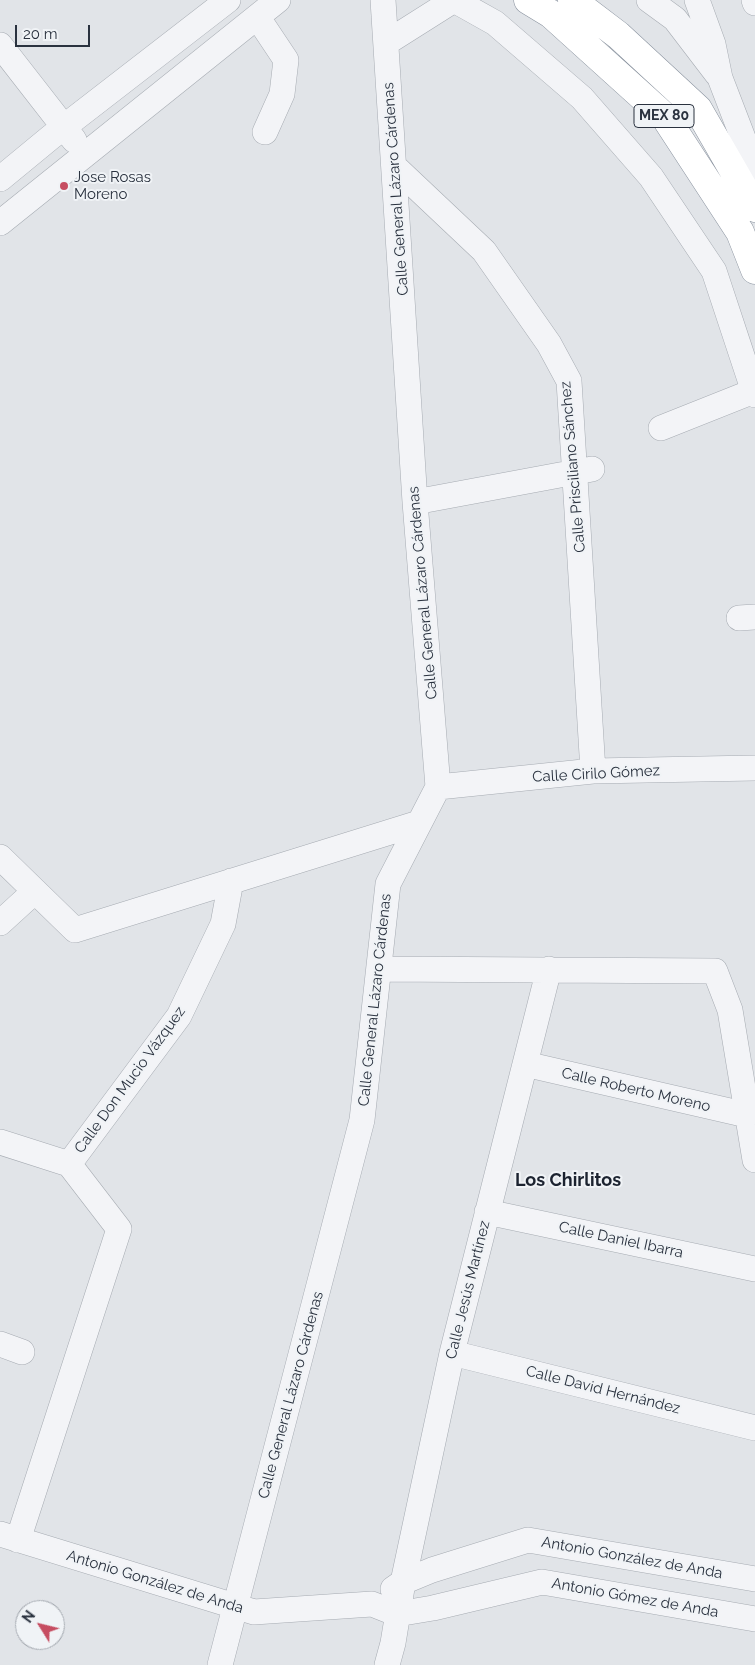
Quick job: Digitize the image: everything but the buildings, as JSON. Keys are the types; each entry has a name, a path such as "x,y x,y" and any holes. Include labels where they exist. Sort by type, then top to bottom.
{"highway":[{"name":"MEX 80","path":"528,0 551,14 665,117 740,232 755,270"},
{"name":"MEX 80","path":"572,0 618,35 698,109 755,208"}],"street":[{"path":"0,179 64,126 228,0"},
{"path":"0,224 278,0"},
{"name":"Calle General Lázaro Cárdenas","path":"220,1665 362,1120 388,884 438,787 415,502 383,0"},
{"path":"386,43 454,0"},
{"name":"MEX 80","path":"454,0 495,23 582,98 651,177 714,271 754,393"},
{"path":"649,0 675,20 720,78"},
{"path":"697,0 713,44 720,78 755,169"},
{"path":"258,18 286,60 282,94 264,132"},
{"path":"0,45 85,155"},
{"name":"Calle Prisciliano Sánchez","path":"395,167 484,251 549,344 568,381 583,471 594,771"},
{"path":"661,428 754,393"},
{"path":"415,502 583,471"},
{"name":"Calle Cirilo Gómez","path":"438,787 594,771 755,768"},
{"path":"0,857 75,930 420,823"},
{"name":"Calle Don Mucio Vázquez","path":"9,1537 119,1229 68,1164 179,1016 223,924 231,881"},
{"path":"0,923 35,891"},
{"path":"379,968 715,971 730,1010 755,1160"},
{"name":"Calle Jesús Martínez","path":"387,1665 452,1353 549,969"},
{"name":"Calle Roberto Moreno","path":"525,1064 748,1115"},
{"path":"0,1142 68,1164"},
{"name":"Calle Daniel Ibarra","path":"487,1212 755,1269"},
{"name":"Calle David Hernández","path":"452,1353 755,1428"},
{"name":"Antonio González de Anda","path":"9,1537 254,1612 372,1604 397,1614"},
{"name":"Antonio González de Anda","path":"372,1604 403,1582 432,1570 528,1540 755,1579"},
{"name":"Antonio Gómez de Anda","path":"397,1614 433,1608 542,1582 755,1619"}],"place":[{"name":"Jose Rosas Moreno","path":"64,186"}],"district":[{"name":"Los Chirlitos","path":"568,1181"}]}
